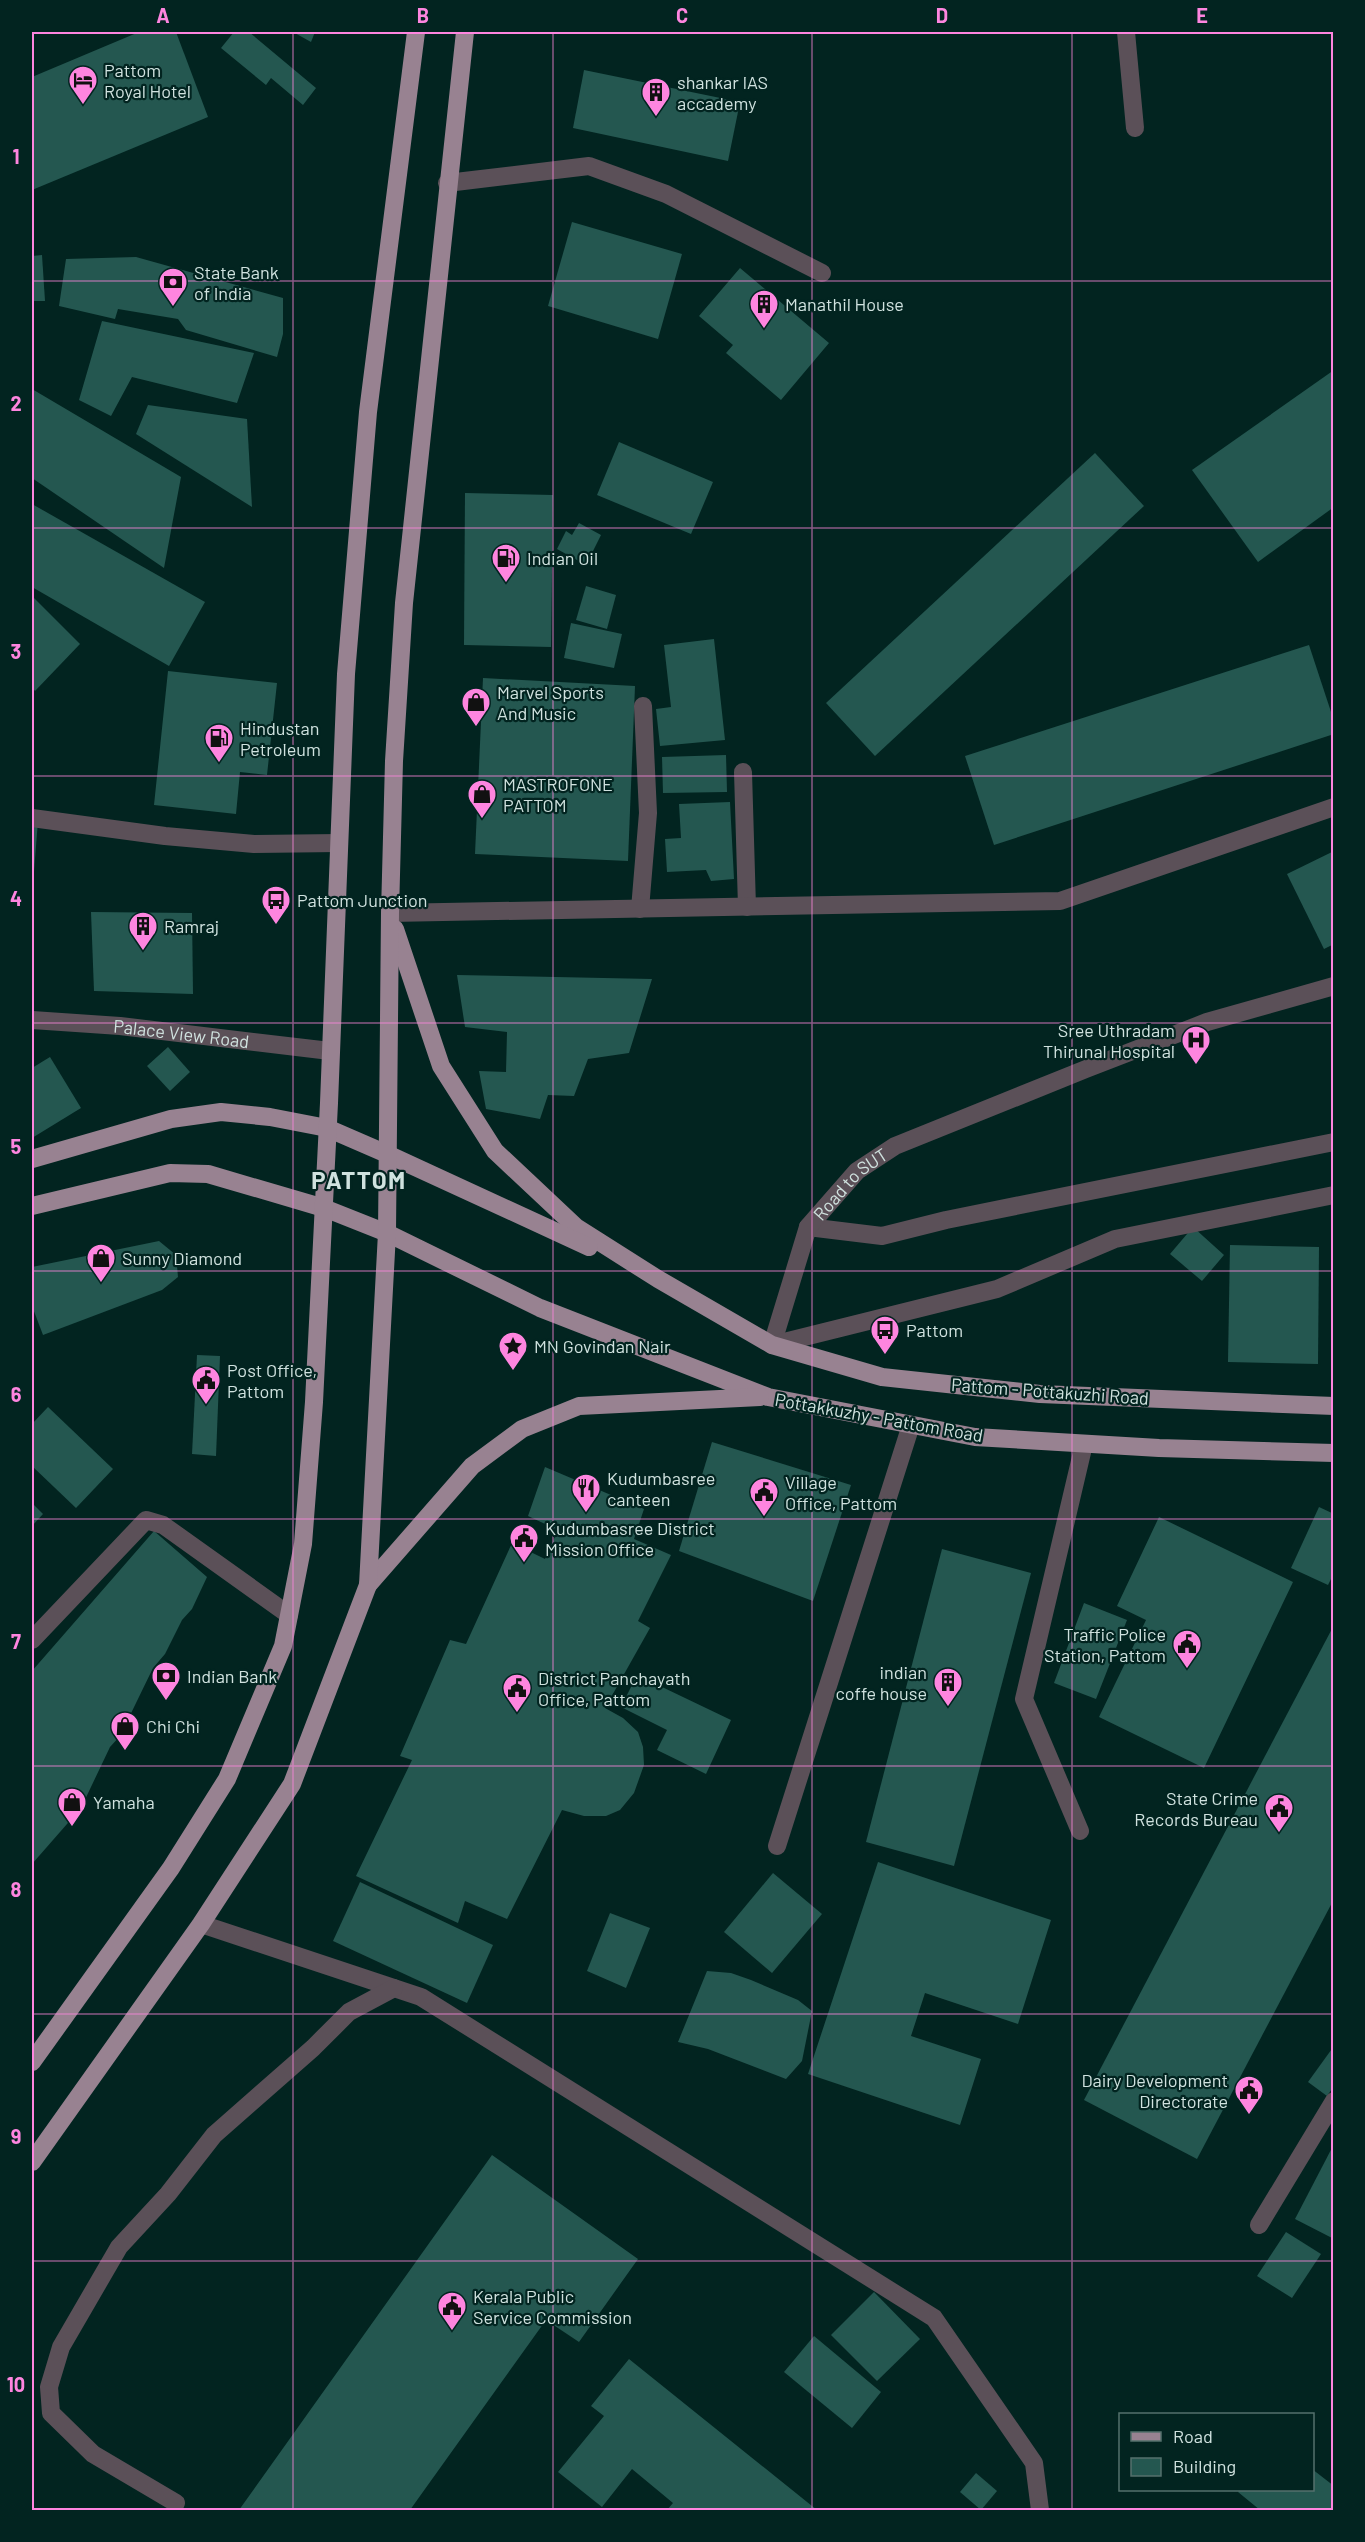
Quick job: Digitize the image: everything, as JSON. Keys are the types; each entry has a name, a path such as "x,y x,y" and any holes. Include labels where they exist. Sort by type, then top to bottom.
{"main road":[{"path":"32,2062 171,1868 227,1779 283,1646 303,1544 324,1208 346,674 368,412 416,32"},
{"path":"32,2162 201,1924 292,1784 368,1585 387,1233 394,761 404,603 447,183 465,32"},
{"path":"390,913 441,1066 495,1151 576,1227 658,1279"},
{"path":"32,1159 171,1119 221,1112 270,1117 327,1128 658,1279"},
{"name":"Pottakkuzhy - Pattom Road","path":"32,1206 170,1173 208,1174 324,1208 387,1233 540,1308 768,1397 975,1437 1084,1444 1334,1453"},
{"name":"Pattom - Pottakuzhi Road","path":"658,1279 772,1345 882,1377 1040,1394 1334,1406"},
{"path":"368,1585 472,1466 522,1430 579,1406 768,1397"}],"street":[{"path":"1126,32 1135,128"},
{"path":"447,183 589,166 666,194 822,273"},
{"path":"640,909 648,813 643,706"},
{"path":"743,772 747,907"},
{"path":"390,913 1060,901 1334,807"},
{"path":"32,818 76,822 165,836 243,843 339,843"},
{"name":"Road to SUT","path":"808,1227 857,1171 895,1146 1207,1022 1334,986"},
{"name":"Palace View Road","path":"32,1020 120,1026 330,1051"},
{"name":"Road to SUT","path":"808,1227 882,1236 958,1218 1334,1142"},
{"path":"772,1345 997,1289 1115,1239 1334,1195"},
{"path":"772,1345 808,1227"},
{"path":"777,1846 911,1425"},
{"path":"1080,1831 1024,1699 1084,1444"},
{"path":"32,1640 146,1520 163,1525 289,1615"},
{"path":"201,1924 421,1997 934,2318 1034,2463 1040,2511"},
{"path":"176,2503 93,2454 51,2413 49,2387 61,2347 119,2247 168,2194 214,2135 313,2048 349,2012 394,1988"},
{"path":"1259,2225 1334,2101"}],"building":[{"name":"Pattom Royal Hotel","path":"139,32 176,32 208,117 32,190 32,77"},
{"path":"234,32 249,32 316,88 303,105 271,78 266,85 221,48"},
{"path":"293,32 315,32 311,42"},
{"name":"shankar IAS accademy","path":"584,70 740,102 728,161 573,128"},
{"path":"572,222 682,254 658,339 548,306"},
{"path":"42,255 45,301 32,301 32,256"},
{"name":"State Bank of India","path":"136,257 283,298 283,334 277,357 186,330 178,319 118,309 115,319 59,306 66,259"},
{"name":"Manathil House","path":"740,268 829,343 781,400 726,353 733,345 699,316"},
{"path":"102,321 254,353 237,403 132,377 111,416 79,400"},
{"path":"1334,370 1334,507 1258,562 1192,470"},
{"path":"32,389 181,477 164,568 32,478"},
{"path":"148,405 247,419 252,507 136,434"},
{"path":"619,442 713,482 691,534 597,495"},
{"path":"1095,453 1144,506 875,756 826,703"},
{"path":"465,493 553,495 551,647 464,645"},
{"path":"32,504 205,602 169,666 32,587"},
{"path":"579,523 601,535 586,565 557,549 566,531 572,535"},
{"path":"586,586 616,595 607,629 576,620"},
{"path":"32,596 80,644 35,691 32,687"},
{"path":"571,623 622,634 614,668 564,658"},
{"path":"714,639 725,740 660,746 656,709 671,707 664,645"},
{"path":"1309,645 1334,721 1334,734 994,845 965,756"},
{"path":"168,671 277,683 267,775 240,772 236,814 154,805"},
{"path":"483,678 635,686 628,861 475,854"},
{"path":"726,755 727,792 663,793 662,757"},
{"path":"730,802 734,879 711,881 706,870 667,872 665,839 681,838 679,804"},
{"path":"32,821 38,821 33,884 32,884"},
{"path":"1334,851 1334,944 1324,949 1287,874"},
{"name":"Ramraj","path":"91,912 192,913 193,994 94,991"},
{"path":"457,975 652,979 629,1053 588,1059 574,1096 548,1095 540,1119 486,1109 479,1071 506,1072 507,1032 465,1027"},
{"path":"168,1047 190,1072 170,1091 147,1066"},
{"path":"50,1057 81,1108 32,1138 32,1068"},
{"path":"1193,1227 1224,1255 1202,1281 1170,1254"},
{"name":"Sunny Diamond","path":"159,1241 176,1255 178,1277 162,1290 43,1335 32,1306 32,1267"},
{"path":"1230,1245 1319,1247 1318,1364 1228,1362"},
{"name":"Post Office, Pattom","path":"197,1355 220,1356 216,1456 192,1454"},
{"path":"48,1407 113,1469 76,1508 32,1466 32,1424"},
{"name":"Village Office, Pattom","path":"712,1442 851,1485 813,1601 679,1551"},
{"name":"District Panchayath Office, Pattom","path":"545,1467 644,1509 634,1539 671,1555 638,1621 650,1628 605,1708 623,1718 638,1732 643,1747 644,1765 634,1793 620,1810 606,1816 584,1816 562,1810 507,1919 465,1901 458,1923 356,1876 412,1760 400,1756 450,1640 466,1644 512,1543 545,1559 558,1530 528,1516"},
{"path":"32,1503 43,1514 32,1526"},
{"path":"1319,1507 1334,1514 1334,1573 1328,1585 1291,1568"},
{"name":"Traffic Police Station, Pattom","path":"1159,1517 1293,1582 1204,1768 1099,1717 1146,1620 1117,1606"},
{"path":"154,1531 207,1577 192,1609 182,1620 165,1654 153,1668 120,1736 110,1747 81,1808 32,1864 32,1671"},
{"name":"indian coffe house","path":"942,1549 1031,1573 954,1866 866,1842"},
{"path":"1084,1603 1127,1620 1096,1699 1054,1683"},
{"name":"State Crime Records Bureau","path":"1334,1625 1334,1899 1197,2159 1084,2100"},
{"path":"637,1675 731,1720 706,1774 657,1750 667,1730 621,1707"},
{"path":"878,1862 1051,1920 1018,2024 925,1993 911,2036 981,2059 960,2125 808,2074"},
{"path":"773,1873 822,1914 772,1973 724,1932"},
{"path":"360,1882 493,1945 467,2003 333,1941"},
{"path":"610,1913 650,1928 626,1988 587,1971"},
{"path":"707,1971 731,1973 751,1980 798,2000 812,2011 802,2061 786,2079 708,2049 678,2042"},
{"path":"1334,2046 1334,2086 1327,2096 1308,2082"},
{"path":"1334,2144 1334,2239 1295,2219"},
{"name":"Kerala Public Service Commission","path":"492,2155 638,2259 579,2342 546,2320 410,2510 239,2510"},
{"path":"1286,2232 1321,2254 1292,2298 1257,2276"},
{"path":"874,2292 920,2339 877,2381 831,2335"},
{"path":"814,2336 881,2392 852,2428 784,2372"},
{"name":"Kerala Public Service Commission","path":"629,2359 817,2510 667,2510 673,2503 632,2469 602,2507 558,2472 604,2416 591,2406"},
{"path":"1314,2471 1334,2486 1334,2510 1260,2510 1238,2492 1314,2491"},
{"path":"976,2473 997,2491 981,2510 960,2492"}],"place":[{"name":"Pattom Royal Hotel","path":"83,106"},
{"name":"shankar IAS accademy","path":"656,118"},
{"name":"State Bank of India","path":"173,308"},
{"name":"Manathil House","path":"764,330"},
{"name":"Indian Oil","path":"506,584"},
{"name":"Marvel Sports And Music","path":"476,728"},
{"name":"Hindustan Petroleum","path":"219,764"},
{"name":"MASTROFONE PATTOM","path":"482,820"},
{"name":"Pattom Junction","path":"276,926"},
{"name":"Ramraj","path":"143,952"},
{"name":"Sree Uthradam Thirunal Hospital","path":"1196,1066"},
{"name":"Sunny Diamond","path":"101,1284"},
{"name":"Pattom","path":"885,1356"},
{"name":"MN Govindan Nair","path":"513,1372"},
{"name":"Post Office, Pattom","path":"206,1406"},
{"name":"Kudumbasree canteen","path":"586,1514"},
{"name":"Village Office, Pattom","path":"764,1518"},
{"name":"Kudumbasree District Mission Office","path":"524,1564"},
{"name":"Traffic Police Station, Pattom","path":"1187,1670"},
{"name":"Indian Bank","path":"166,1702"},
{"name":"indian coffe house","path":"948,1708"},
{"name":"District Panchayath Office, Pattom","path":"517,1714"},
{"name":"Chi Chi","path":"125,1752"},
{"name":"Yamaha","path":"72,1828"},
{"name":"State Crime Records Bureau","path":"1279,1834"},
{"name":"Dairy Development Directorate","path":"1249,2116"},
{"name":"Kerala Public Service Commission","path":"452,2332"}],"district":[{"name":"PATTOM","path":"359,1179"}]}
